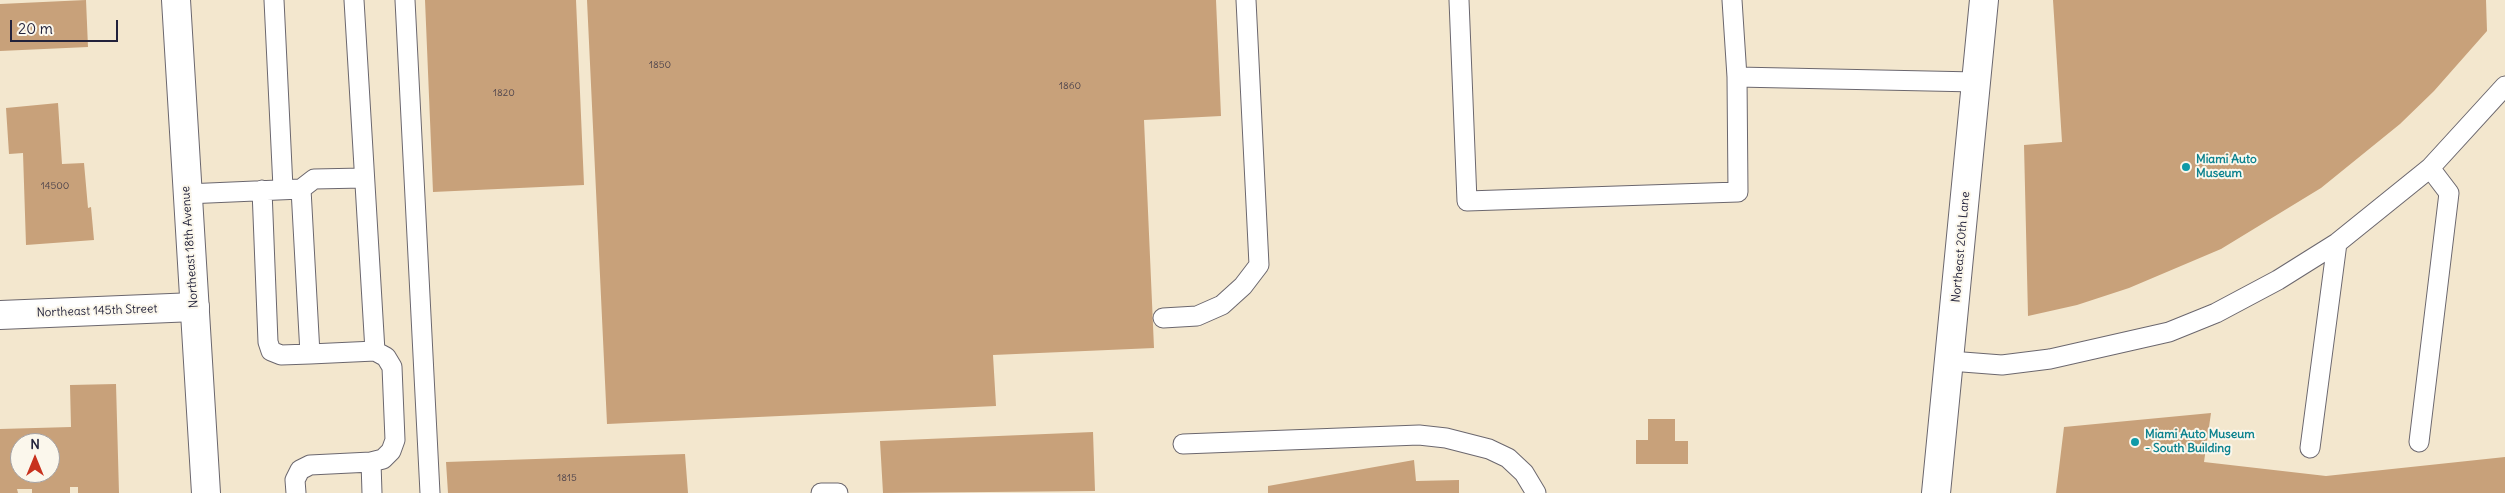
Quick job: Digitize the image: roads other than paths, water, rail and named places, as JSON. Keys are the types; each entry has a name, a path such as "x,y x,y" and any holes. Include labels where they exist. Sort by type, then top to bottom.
{"street":[{"name":"Northeast 18th Avenue","path":"176,0 186,194 206,493"},
{"name":"Northeast 20th Lane","path":"1936,493 1984,0"},
{"name":"Northeast 145th Street","path":"0,315 195,307"}],"lane":[{"path":"274,0 310,354"},
{"path":"354,0 375,351"},
{"path":"405,0 430,493"},
{"path":"1163,318 1196,316 1222,305 1243,286 1259,265 1246,0"},
{"path":"1460,0 1467,201 1738,192 1737,77 1732,0"},
{"path":"1737,77 1976,82"},
{"path":"1950,361 2002,365 2050,359 2169,332 2216,313 2337,243 2430,168 2505,86"},
{"path":"2419,442 2449,193 2430,168"},
{"path":"186,194 292,188 314,179 364,178"},
{"path":"262,190 268,342 271,351 282,355 375,351 386,357 392,367 395,440 391,451 383,459 371,462 310,465 300,470 295,480 296,493"},
{"path":"2310,448 2337,243"},
{"path":"394,404 426,403"},
{"path":"1183,444 1419,435 1446,438 1488,449 1508,458 1524,473 1536,493"},
{"path":"371,462 372,493"},
{"path":"821,493 838,493"}],"place":[{"name":"Miami Auto Museum","path":"2186,167"},
{"name":"Miami Auto Museum - South Building","path":"2135,442"}]}
